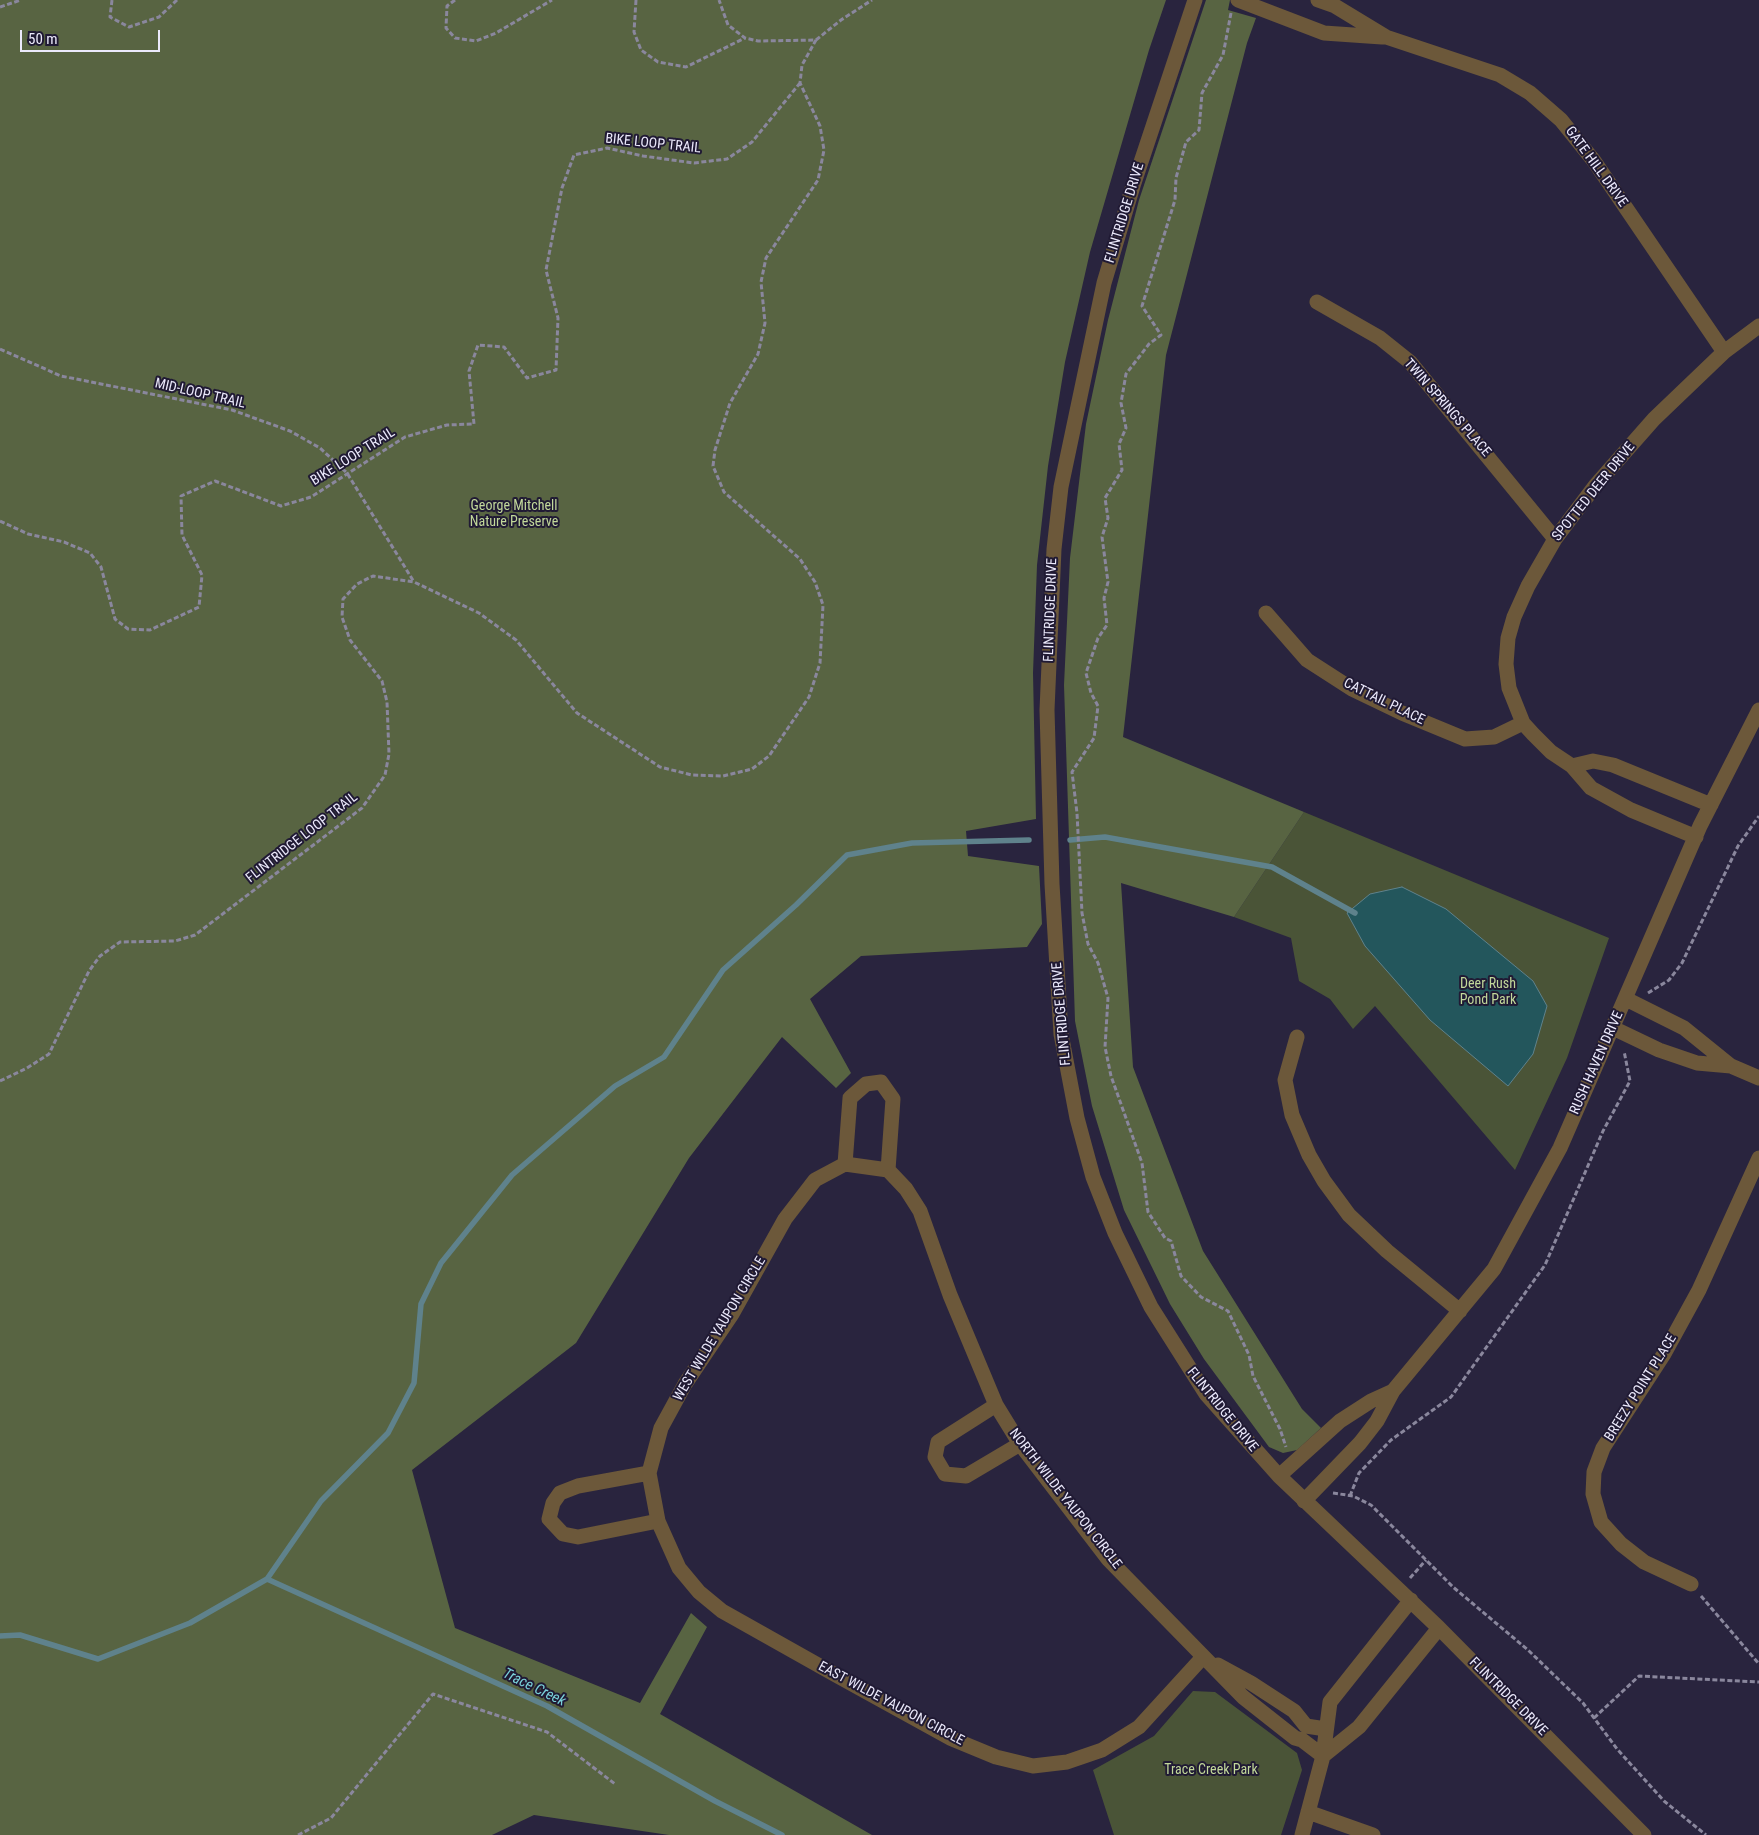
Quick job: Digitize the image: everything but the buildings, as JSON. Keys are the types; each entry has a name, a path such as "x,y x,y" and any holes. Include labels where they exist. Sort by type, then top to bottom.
{"street":[{"name":"FLINTRIDGE DRIVE","path":"1195,0 1133,186 1104,283 1061,487 1054,549 1047,710 1053,893 1061,1034 1068,1082 1092,1177 1115,1234 1147,1299 1182,1360 1206,1394 1279,1476 1439,1628 1644,1835"},
{"name":"GATE HILL DRIVE","path":"1318,0 1334,6 1386,37 1500,75 1530,93 1561,120 1594,161 1724,352"},
{"name":"GATE HILL DRIVE","path":"1238,1 1324,33 1386,37"},
{"name":"TWIN SPRINGS PLACE","path":"1317,302 1380,338 1410,362 1555,539"},
{"name":"SPOTTED DEER DRIVE","path":"1696,837 1631,810 1591,788 1572,766 1551,752 1523,723 1510,688 1506,664 1508,638 1514,617 1528,586 1555,539 1595,486 1654,419 1724,352 1759,326"},
{"name":"CATTAIL PLACE","path":"1266,613 1307,660 1352,689 1402,713 1465,738 1494,737 1523,723"},
{"name":"RUSH HAVEN DRIVE","path":"1304,1501 1322,1484 1377,1421 1393,1391 1494,1269 1560,1148 1696,837 1759,710"},
{"path":"1572,766 1593,761 1613,765 1711,805"},
{"path":"1626,999 1684,1028 1731,1066 1759,1078"},
{"path":"1613,1028 1659,1050 1697,1063 1731,1066"},
{"path":"1297,1037 1285,1080 1292,1115 1309,1155 1324,1181 1349,1215 1387,1251 1460,1311"},
{"path":"881,1082 893,1100 888,1170 845,1164 850,1098 866,1084 881,1082"},
{"name":"BREEZY POINT PLACE","path":"1691,1584 1644,1562 1621,1544 1600,1522 1593,1494 1594,1472 1603,1448 1664,1354 1699,1290 1759,1158"},
{"name":"WEST WILDE YAUPON CIRCLE","path":"658,1521 649,1473 660,1428 685,1384 732,1314 785,1218 815,1180 845,1164"},
{"name":"NORTH WILDE YAUPON CIRCLE","path":"888,1170 906,1189 920,1211 950,1295 996,1405 1020,1444 1108,1559 1243,1697 1295,1738 1302,1740 1324,1756"},
{"name":"RUSH HAVEN DRIVE","path":"1279,1476 1340,1421 1371,1401 1393,1391"},
{"path":"996,1405 938,1442 935,1457 945,1474 966,1476 1020,1444"},
{"path":"649,1473 578,1486 560,1492 553,1503 549,1519 563,1534 578,1538 658,1521"},
{"name":"EAST WILDE YAUPON CIRCLE","path":"658,1521 679,1568 699,1592 722,1611 950,1738 996,1757 1033,1766 1067,1762 1102,1750 1139,1727 1204,1657"},
{"path":"1302,1835 1324,1756 1330,1702 1410,1600"},
{"path":"1324,1756 1359,1727 1439,1628"},
{"name":"NORTH WILDE YAUPON CIRCLE","path":"1204,1657 1251,1683 1287,1706 1306,1726 1326,1730"},
{"path":"1308,1812 1373,1835"}],"path":[{"path":"0,7 21,0"},
{"path":"112,0 110,17 129,27 158,16 177,0"},
{"path":"455,0 447,6 446,28 455,38 476,41 496,33 552,0"},
{"path":"636,0 634,32 641,50 658,62 686,67 745,38"},
{"path":"719,0 728,25 745,38 758,42 816,40"},
{"path":"800,82 802,65 816,40 841,20 872,0"},
{"path":"1238,1 1229,16 1223,55 1202,92 1199,130 1186,142 1176,178 1175,200 1142,306 1161,335 1149,344 1126,374 1121,403 1126,428 1119,444 1122,470 1109,487 1105,498 1108,518 1102,537 1108,582 1104,598 1107,626 1098,638 1086,673 1091,693 1098,706 1094,738 1072,772 1077,813 1082,913 1088,944 1098,963 1108,998 1105,1047 1111,1076 1142,1163 1148,1212 1165,1238 1171,1241 1181,1276 1201,1297 1228,1311 1249,1355 1253,1376 1280,1429 1288,1452 1296,1461"},
{"name":"BIKE LOOP TRAIL","path":"0,521 28,534 64,542 90,553 101,567 115,620 128,629 150,630 199,607 202,575 182,535 180,496 215,482 281,506 311,497 405,437 447,425 474,424 469,371 478,345 504,347 527,378 556,370 558,318 546,270 562,188 574,155 608,148 643,156 694,163 726,159 752,142 800,82"},
{"name":"FLINTRIDGE LOOP TRAIL","path":"0,1081 27,1068 48,1054 89,971 100,956 120,942 176,941 195,935 362,808 385,775 389,754 386,702 382,681 350,640 342,617 344,600 357,584 373,576 414,582 479,613 516,640 577,713 660,767 692,775 723,776 752,769 769,756 809,697 820,663 823,605 815,582 800,559 724,492 713,466 714,450 730,402 758,354 765,323 761,282 766,258 818,180 824,150 820,126 800,82"},
{"name":"MID-LOOP TRAIL","path":"0,349 61,376 232,410 290,431 320,448 347,473 414,582"},
{"path":"1641,1007 1647,993 1669,980 1682,963 1738,846 1759,816"},
{"path":"1350,1496 1359,1473 1391,1440 1451,1397 1545,1265 1595,1148 1630,1081 1624,1050 1629,1036"},
{"path":"1322,1484 1330,1493 1350,1496 1371,1505 1453,1587 1528,1650 1583,1704 1617,1748 1664,1801 1706,1835"},
{"path":"1404,1584 1426,1560"},
{"path":"1691,1584 1759,1664"},
{"path":"1594,1718 1638,1676 1759,1682"},
{"path":"298,1835 331,1818 433,1694 547,1732 615,1784"}],"green space":[{"name":"George Mitchell Nature Preserve","path":"0,0 1166,0 1149,50 1090,252 1065,362 1048,466 1037,565 1033,673 1036,819 966,831 968,856 1039,866 1042,924 1027,947 861,956 810,999 851,1073 836,1088 782,1037 689,1158 576,1343 412,1470 455,1628 640,1703 691,1613 707,1627 660,1714 872,1835 669,1835 534,1815 492,1835 0,1835"},
{"path":"1206,0 1230,0 1228,10 1256,18 1247,43 1166,355 1123,737 1304,812 1234,917 1121,883 1133,1067 1203,1251 1302,1409 1321,1428 1297,1450 1283,1453 1269,1447 1204,1359 1170,1304 1124,1210 1092,1106 1075,1021 1064,685 1070,558 1086,424 1108,320 1139,200"},
{"name":"Deer Rush Pond Park","path":"1304,812 1609,938 1567,1058 1515,1170 1375,1006 1353,1029 1330,999 1299,981 1291,938 1234,917"},
{"name":"Trace Creek Park","path":"1193,1691 1215,1692 1297,1753 1302,1770 1281,1835 1114,1835 1093,1770 1154,1736"}],"shaded area":[{"path":"1402,887 1446,909 1533,981 1547,1006 1533,1054 1508,1086 1430,1020 1365,946 1347,913 1370,894"}],"waterway":[{"path":"1070,840 1105,837 1272,867 1355,913"},
{"path":"0,1636 20,1635 98,1659 190,1623 267,1579 321,1501 388,1433 414,1383 421,1304 441,1263 512,1175 615,1086 664,1057 723,970 796,905 847,855 912,843 1029,840"},
{"name":"Trace Creek","path":"267,1579 547,1706 715,1801 782,1835"}]}
